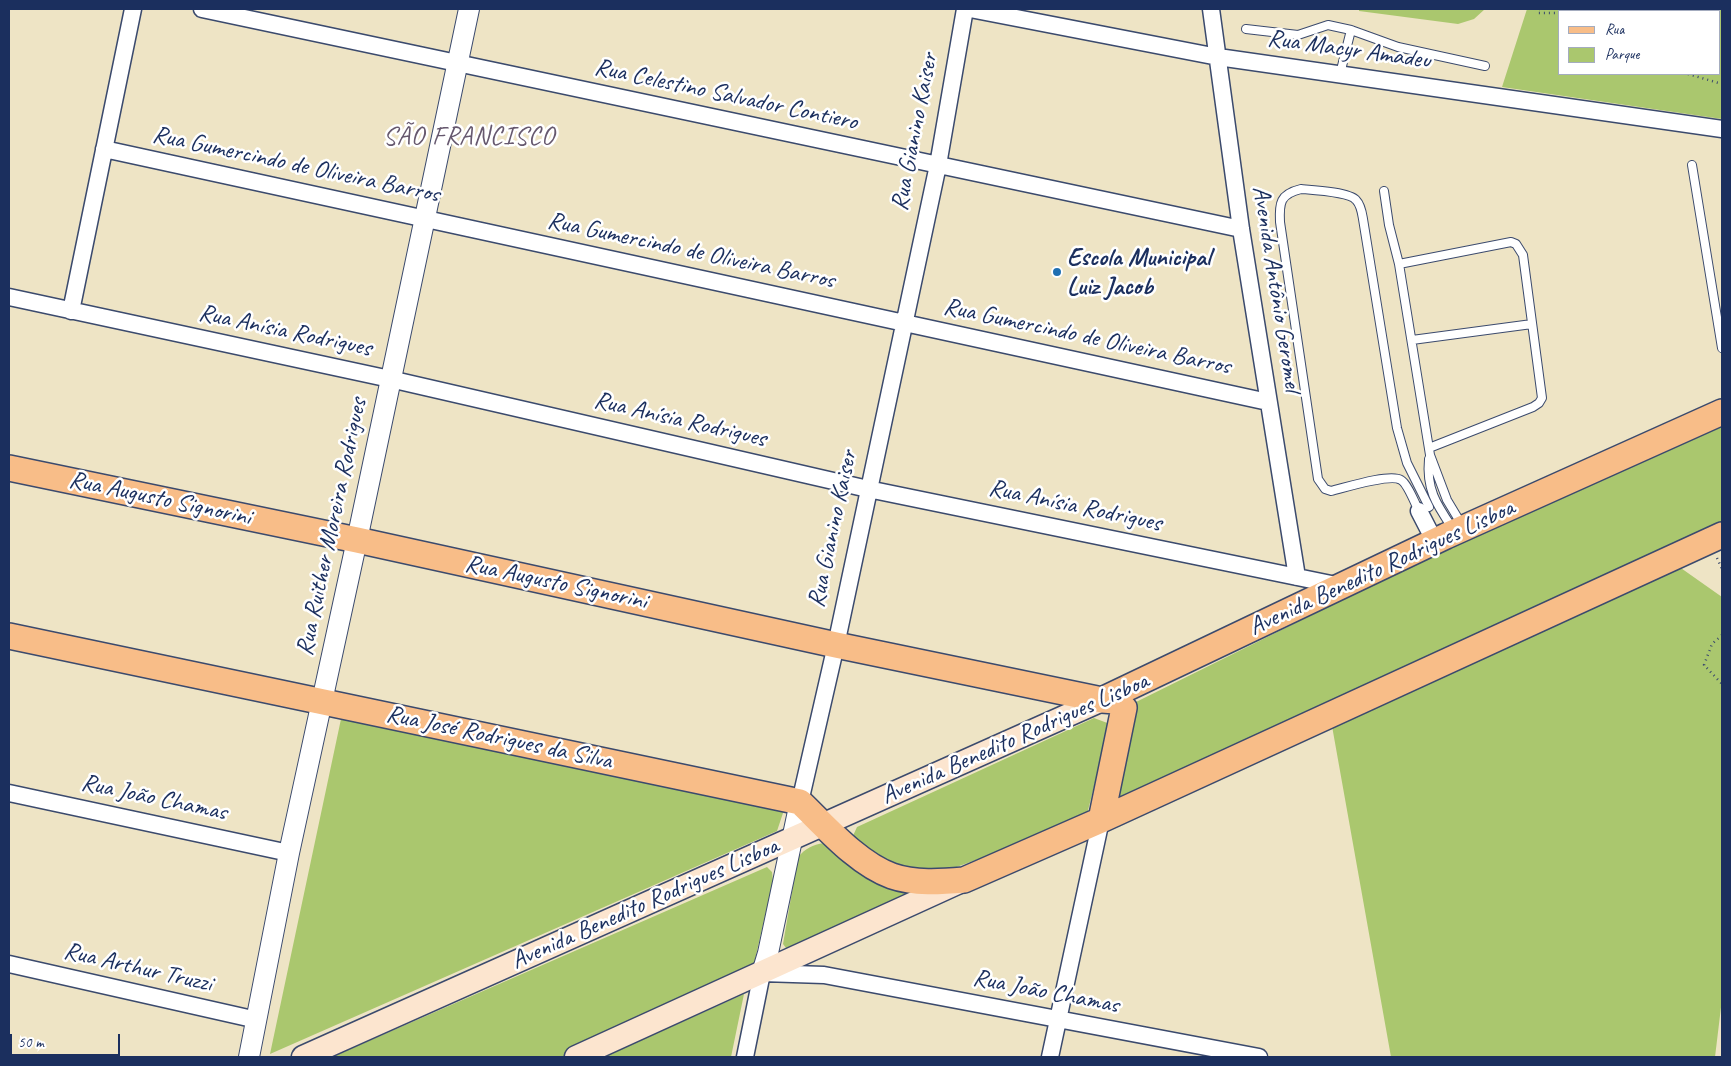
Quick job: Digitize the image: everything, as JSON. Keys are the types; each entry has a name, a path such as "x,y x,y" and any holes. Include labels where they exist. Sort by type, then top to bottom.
{"main road":[{"name":"Avenida Benedito Rodrigues Lisboa","path":"303,1057 1102,700 1450,535 1722,412"},
{"name":"Rua Augusto Signorini","path":"9,468 357,540 836,645 1114,701 1124,708 1101,820"},
{"path":"576,1057 820,945 1101,820 1722,535"},
{"name":"Rua José Rodrigues da Silva","path":"9,636 800,802"},
{"path":"800,802 867,863 892,876 919,882 964,880"}],"street":[{"path":"71,311 133,9"},
{"name":"Rua Celestino Salvador Contiero","path":"202,9 1241,229"},
{"name":"Rua Ruither Moreira Rodrigues","path":"249,1057 289,852 469,9"},
{"name":"Rua Gianino Kaiser","path":"745,1057 762,973 836,645 938,165 965,9"},
{"name":"Rua Macyr Amadeu","path":"970,9 1218,57 1722,129"},
{"name":"Avenida Antônio Geromel","path":"1211,9 1241,229 1297,577"},
{"name":"Rua Gumercindo de Oliveira Barros","path":"104,149 1268,402"},
{"name":"Rua Anísia Rodrigues","path":"9,297 390,379 868,489 1341,586"},
{"path":"1424,509 1450,535"},
{"name":"Rua João Chamas","path":"9,793 289,852"},
{"path":"1050,1057 1101,820"},
{"path":"820,945 817,962 824,975"},
{"name":"Rua Arthur Truzzi","path":"9,964 257,1020"},
{"name":"Rua João Chamas","path":"762,973 824,975 1258,1057"}],"lane":[{"path":"1246,29 1298,35 1328,25 1351,30 1398,47 1485,66"},
{"path":"1340,74 1351,30"},
{"path":"1692,165 1722,348"},
{"path":"1301,189 1346,195 1356,199 1359,204 1397,428 1407,463 1424,509 1400,479 1377,480 1331,491 1325,489 1318,479 1280,214 1282,199 1293,191 1301,189"},
{"path":"1384,190 1399,264 1429,452 1447,500 1450,535"},
{"path":"1399,264 1511,242 1516,244 1523,255 1542,398 1534,407 1429,452"},
{"path":"1412,340 1532,324"}],"path":[{"path":"1539,9 1538,13 1558,13"},
{"path":"1691,75 1722,84"},
{"path":"1722,635 1712,644 1704,665 1722,684"}],"green space":[{"path":"1359,9 1485,9 1474,19 1458,24 1359,11"},
{"path":"1527,9 1722,9 1722,119 1502,87"},
{"path":"1722,424 1722,525 1119,801 1117,786 1134,703 1447,548"},
{"path":"1678,566 1722,597 1722,999 1715,1057 1391,1057 1332,726"},
{"path":"1094,718 1110,724 1085,822 951,869 919,872 889,862 852,838 857,827"},
{"path":"341,719 784,810 777,831 270,1054"},
{"path":"824,843 914,894 791,950 783,944 798,857 810,847"},
{"path":"767,867 772,872 773,881 754,964 742,977 563,1057 332,1057"},
{"path":"744,994 731,1057 604,1057"}],"place":[{"name":"Escola Municipal Luiz Jacob","path":"1057,272"}],"district":[{"name":"SÃO FRANCISCO","path":"469,137"}]}
